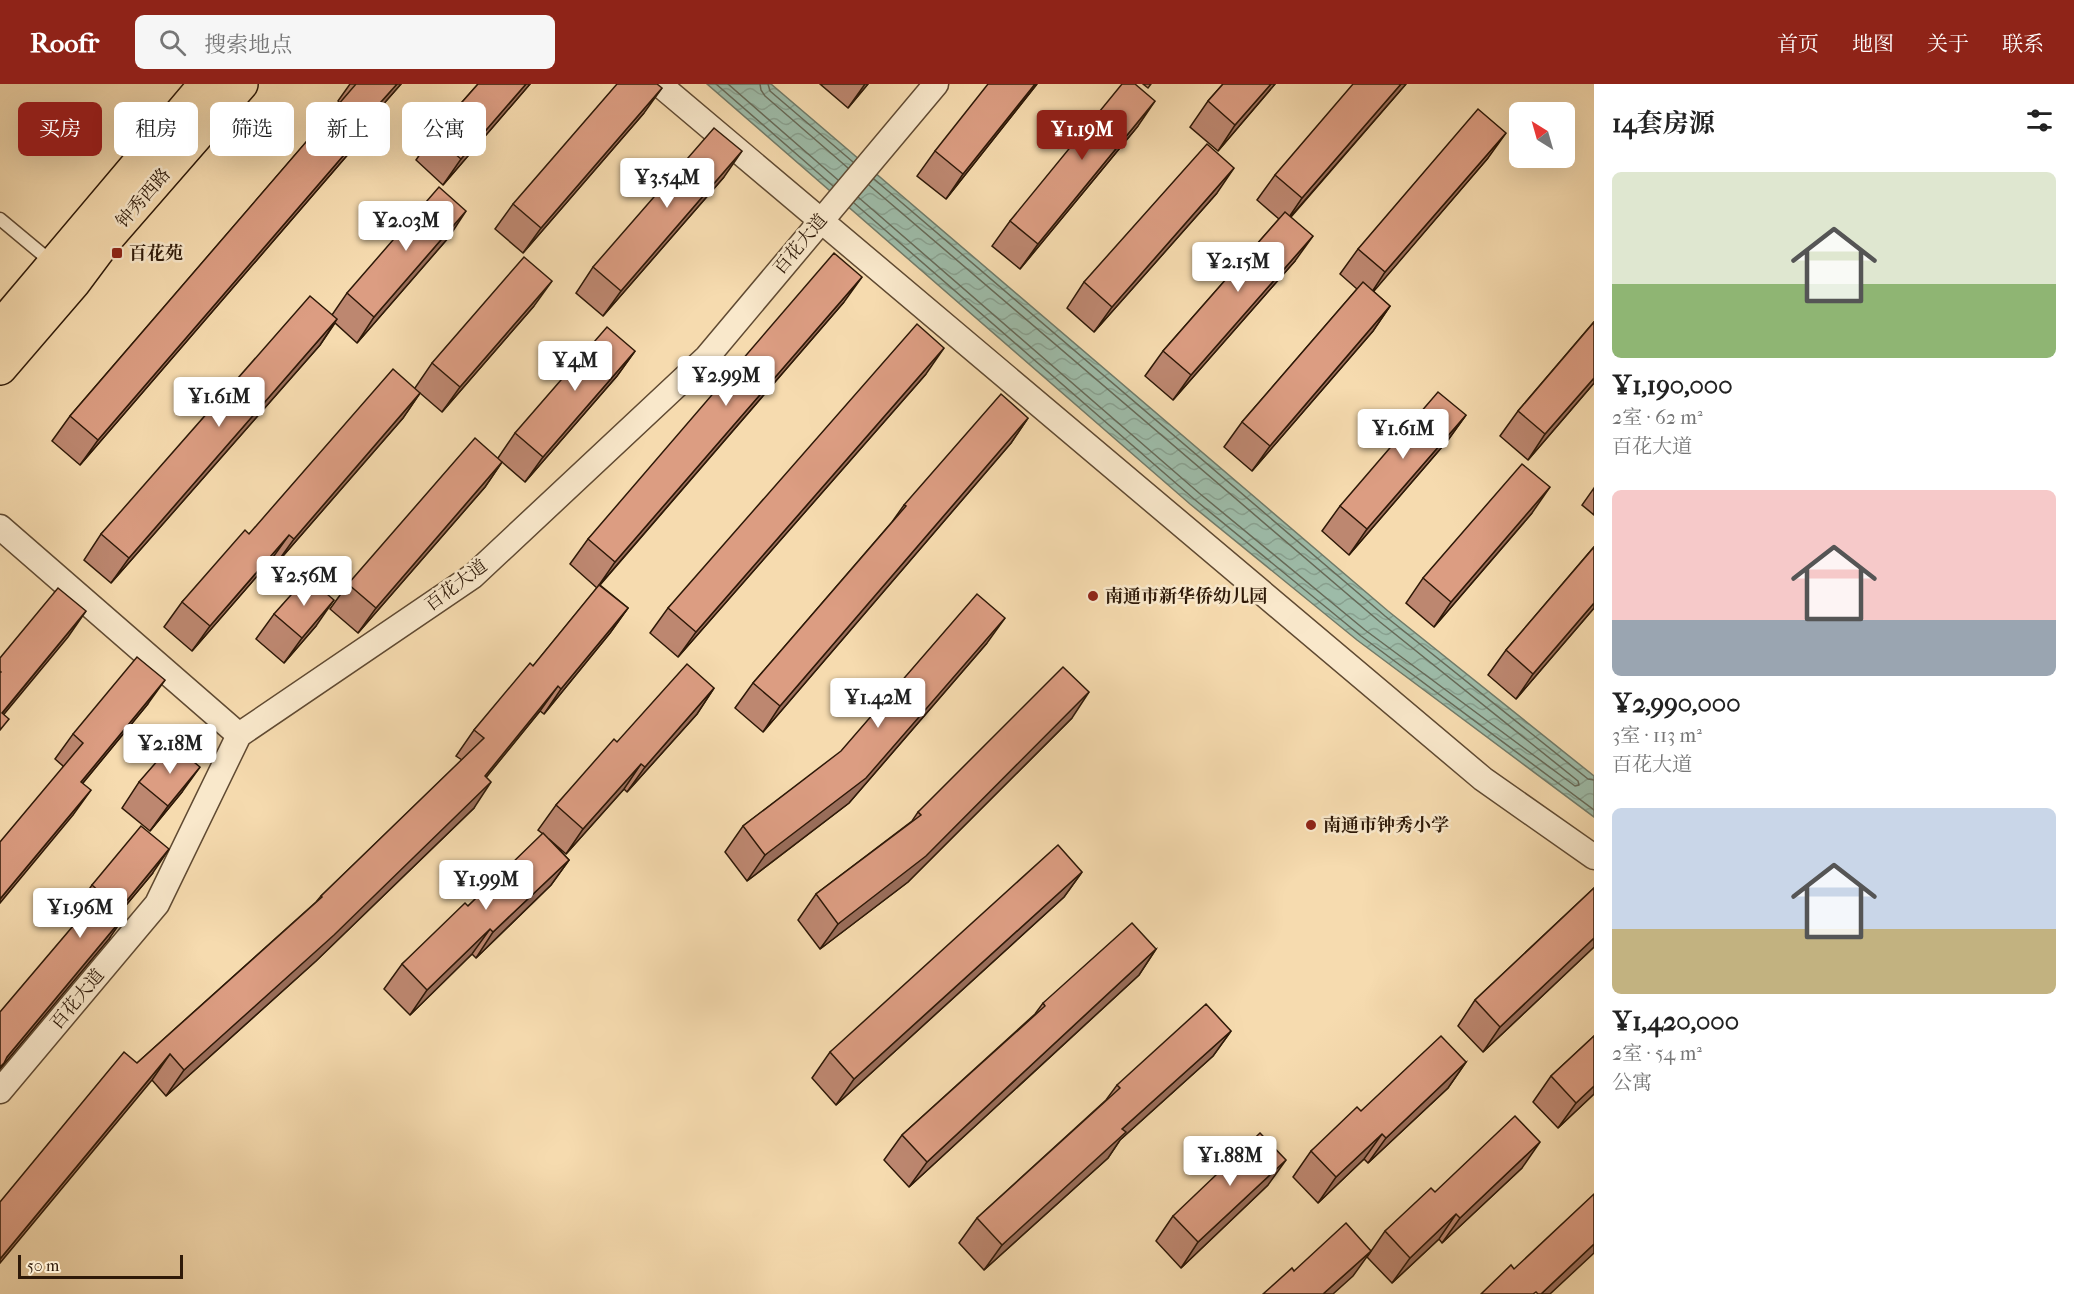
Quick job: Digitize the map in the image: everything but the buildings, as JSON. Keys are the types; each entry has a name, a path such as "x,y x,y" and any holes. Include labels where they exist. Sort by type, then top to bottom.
{"main road":[{"name":"钟秀西路","path":"0,368 64,273 206,84"},
{"name":"钟秀西路","path":"0,328 106,239 241,84"}],"street":[{"path":"659,84 825,214 1483,779 1594,857"},
{"name":"百花大道","path":"0,1091 157,904 239,735 473,576 707,357 936,84"},
{"path":"0,528 239,735"}],"lane":[{"path":"0,219 64,273"}],"water":[{"path":"707,84 771,84 1388,611 1594,776 1594,817 1357,640 1190,504"}],"place":[{"name":"百花苑","path":"117,253"},
{"name":"南通市新华侨幼儿园","path":"1093,596"},
{"name":"南通市钟秀小学","path":"1311,825"}]}
